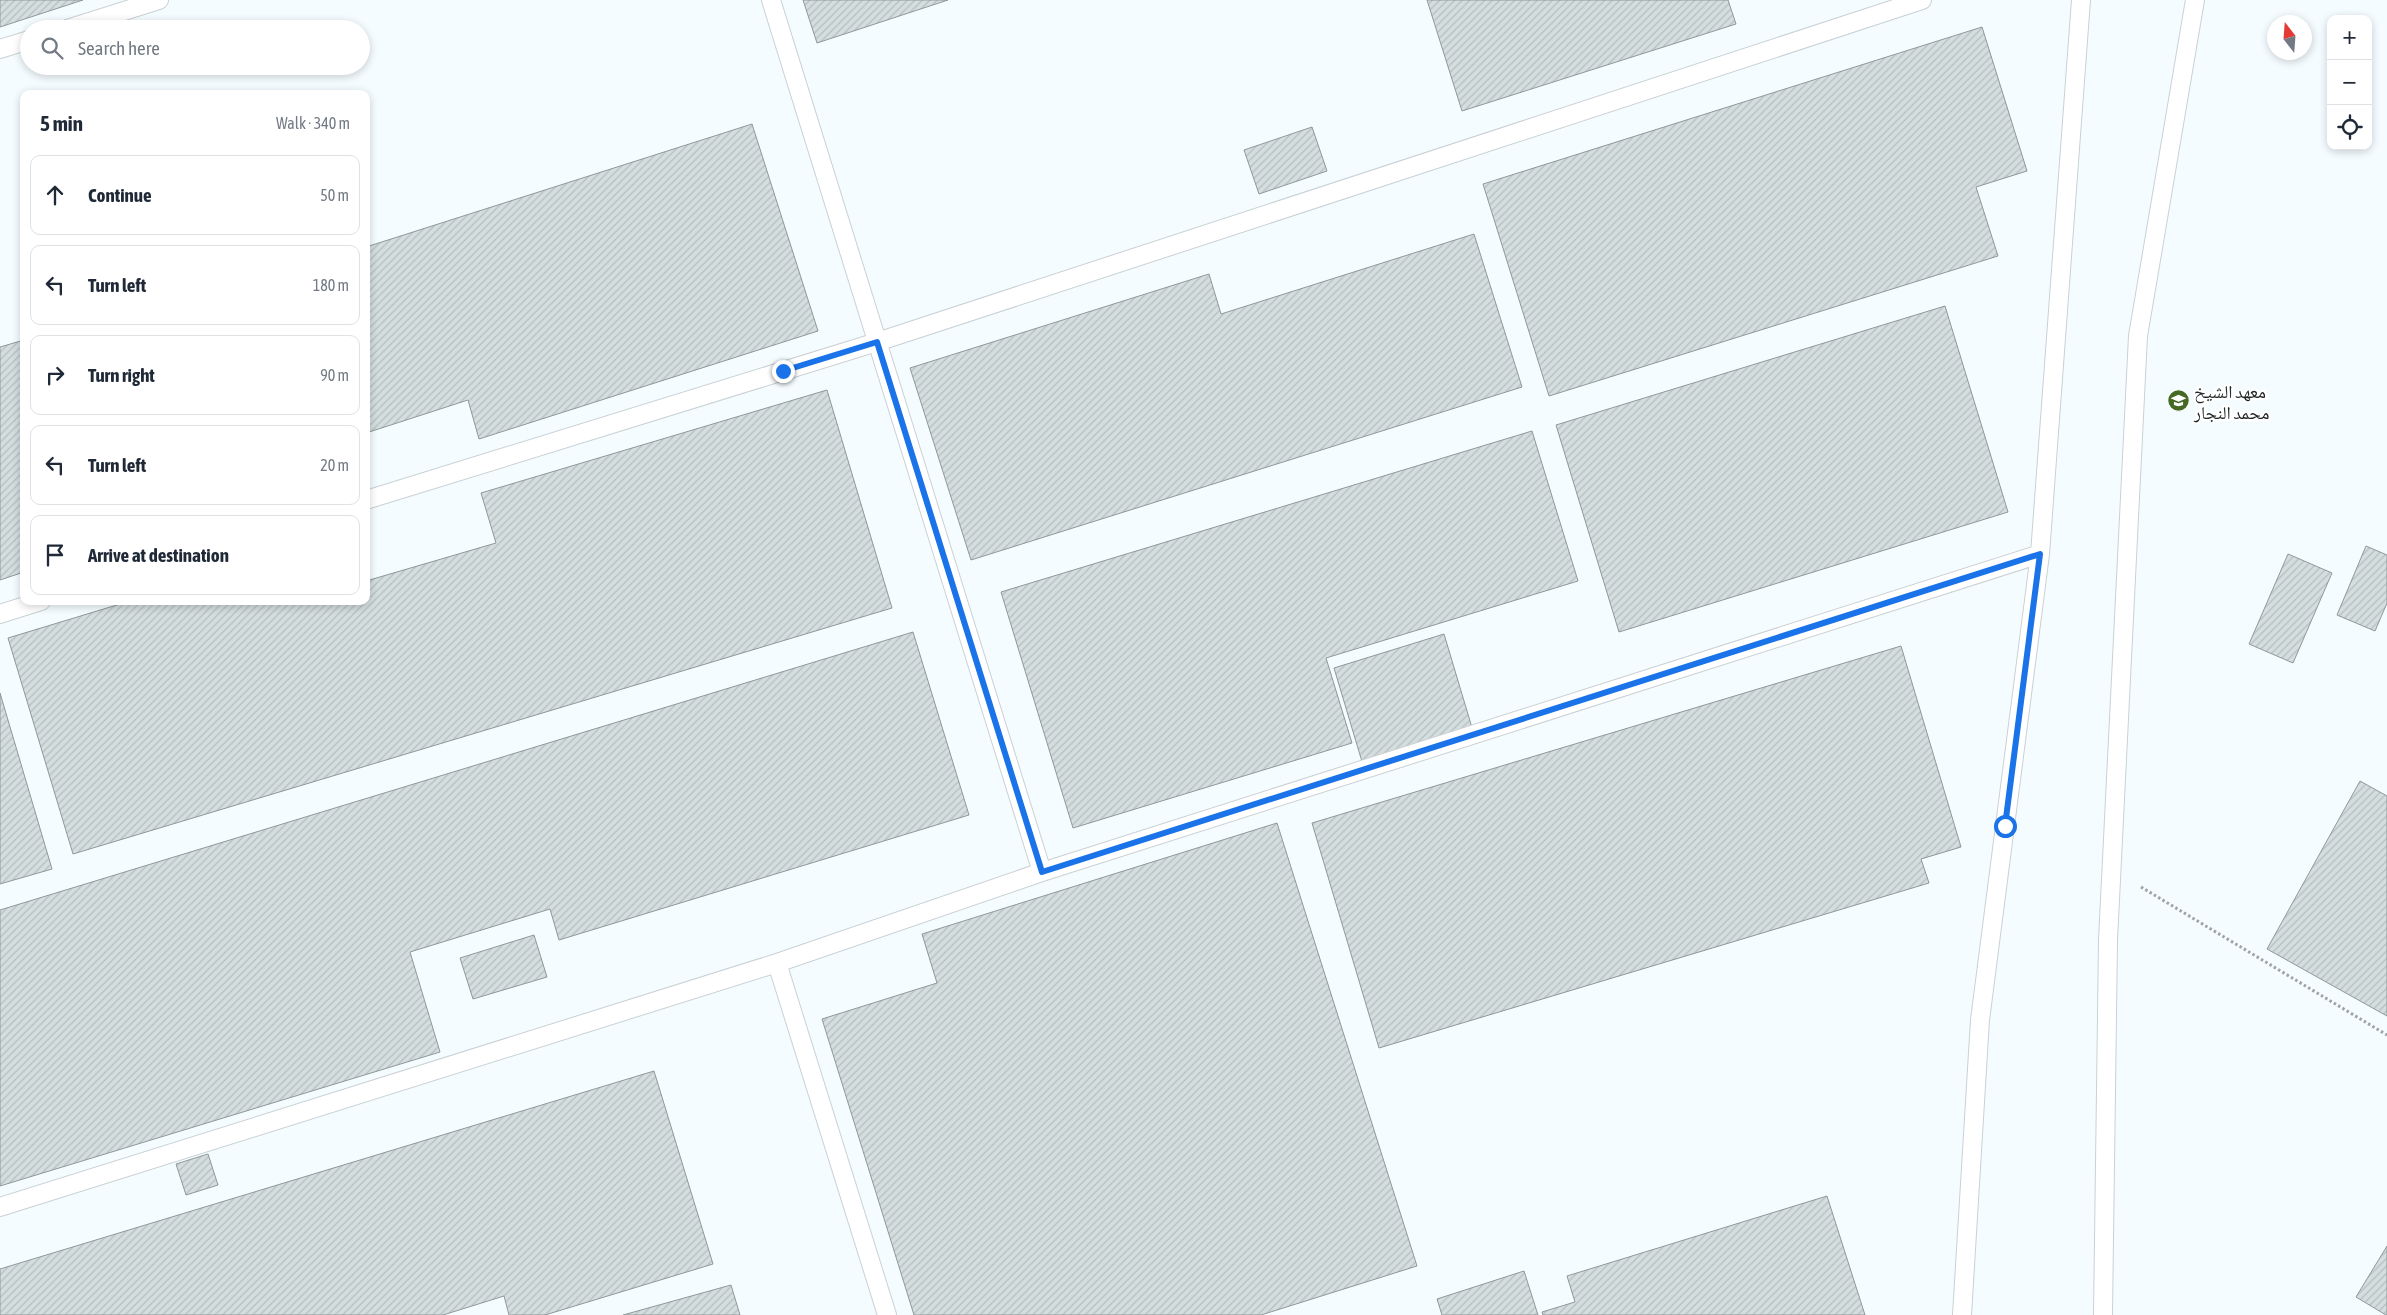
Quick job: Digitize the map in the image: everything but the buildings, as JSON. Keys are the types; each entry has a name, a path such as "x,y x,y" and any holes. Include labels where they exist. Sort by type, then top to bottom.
{"lane":[{"path":"95,20 159,0"},
{"path":"771,0 1042,872"},
{"path":"370,499 877,342 1922,0"},
{"path":"1962,1315 1980,1020 2040,554 2080,0"},
{"path":"2103,1315 2108,940 2138,336 2195,0"},
{"path":"0,49 20,43"},
{"path":"0,1207 777,963 1042,872 2040,554"},
{"path":"0,614 28,605"},
{"path":"777,963 888,1315"}],"path":[{"path":"2111,869 2387,1034"}],"place":[{"name":"معهد الشيخ محمد النجار","path":"2178,401"}],"route":[{"path":"783,371 877,342 1042,872 2040,554 2005,826"}]}
